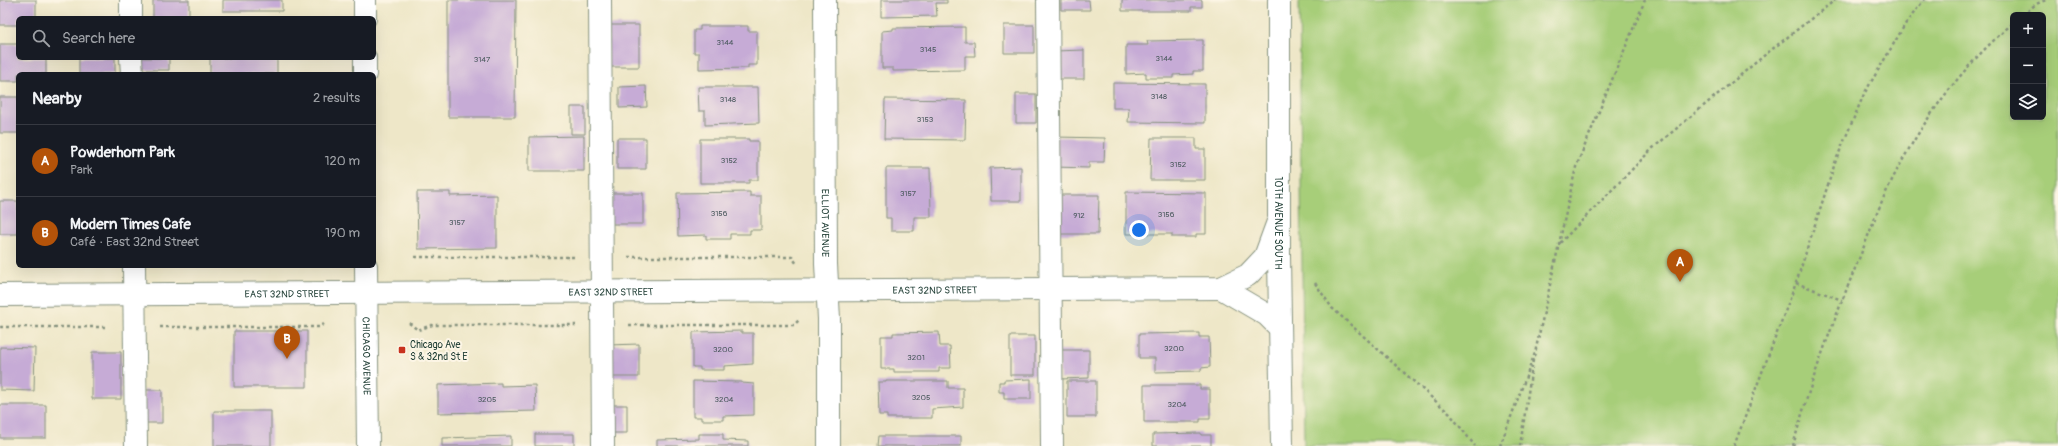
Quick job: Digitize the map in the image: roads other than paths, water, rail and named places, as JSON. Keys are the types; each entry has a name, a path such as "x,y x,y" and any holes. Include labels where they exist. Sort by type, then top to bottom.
{"street":[{"path":"131,0 131,16"},
{"path":"365,0 365,16"},
{"path":"600,0 603,446"},
{"name":"ELLIOT AVENUE","path":"825,0 829,446"},
{"path":"1048,0 1049,288 1052,446"},
{"name":"10TH AVENUE SOUTH","path":"1279,0 1279,219 1282,446"},
{"path":"131,60 132,72"},
{"path":"365,60 365,72"},
{"name":"EAST 32ND STREET","path":"0,295 601,293 1049,288 1221,288 1248,275 1264,256 1279,219"},
{"path":"134,268 136,446"},
{"name":"CHICAGO AVENUE","path":"366,268 368,446"},
{"path":"1221,288 1267,315 1280,328"}],"place":[{"name":"Powderhorn Park","path":"1680,282"},
{"name":"Chicago Ave S & 32nd St E","path":"402,350"},
{"name":"Modern Times Cafe","path":"287,359"}]}
